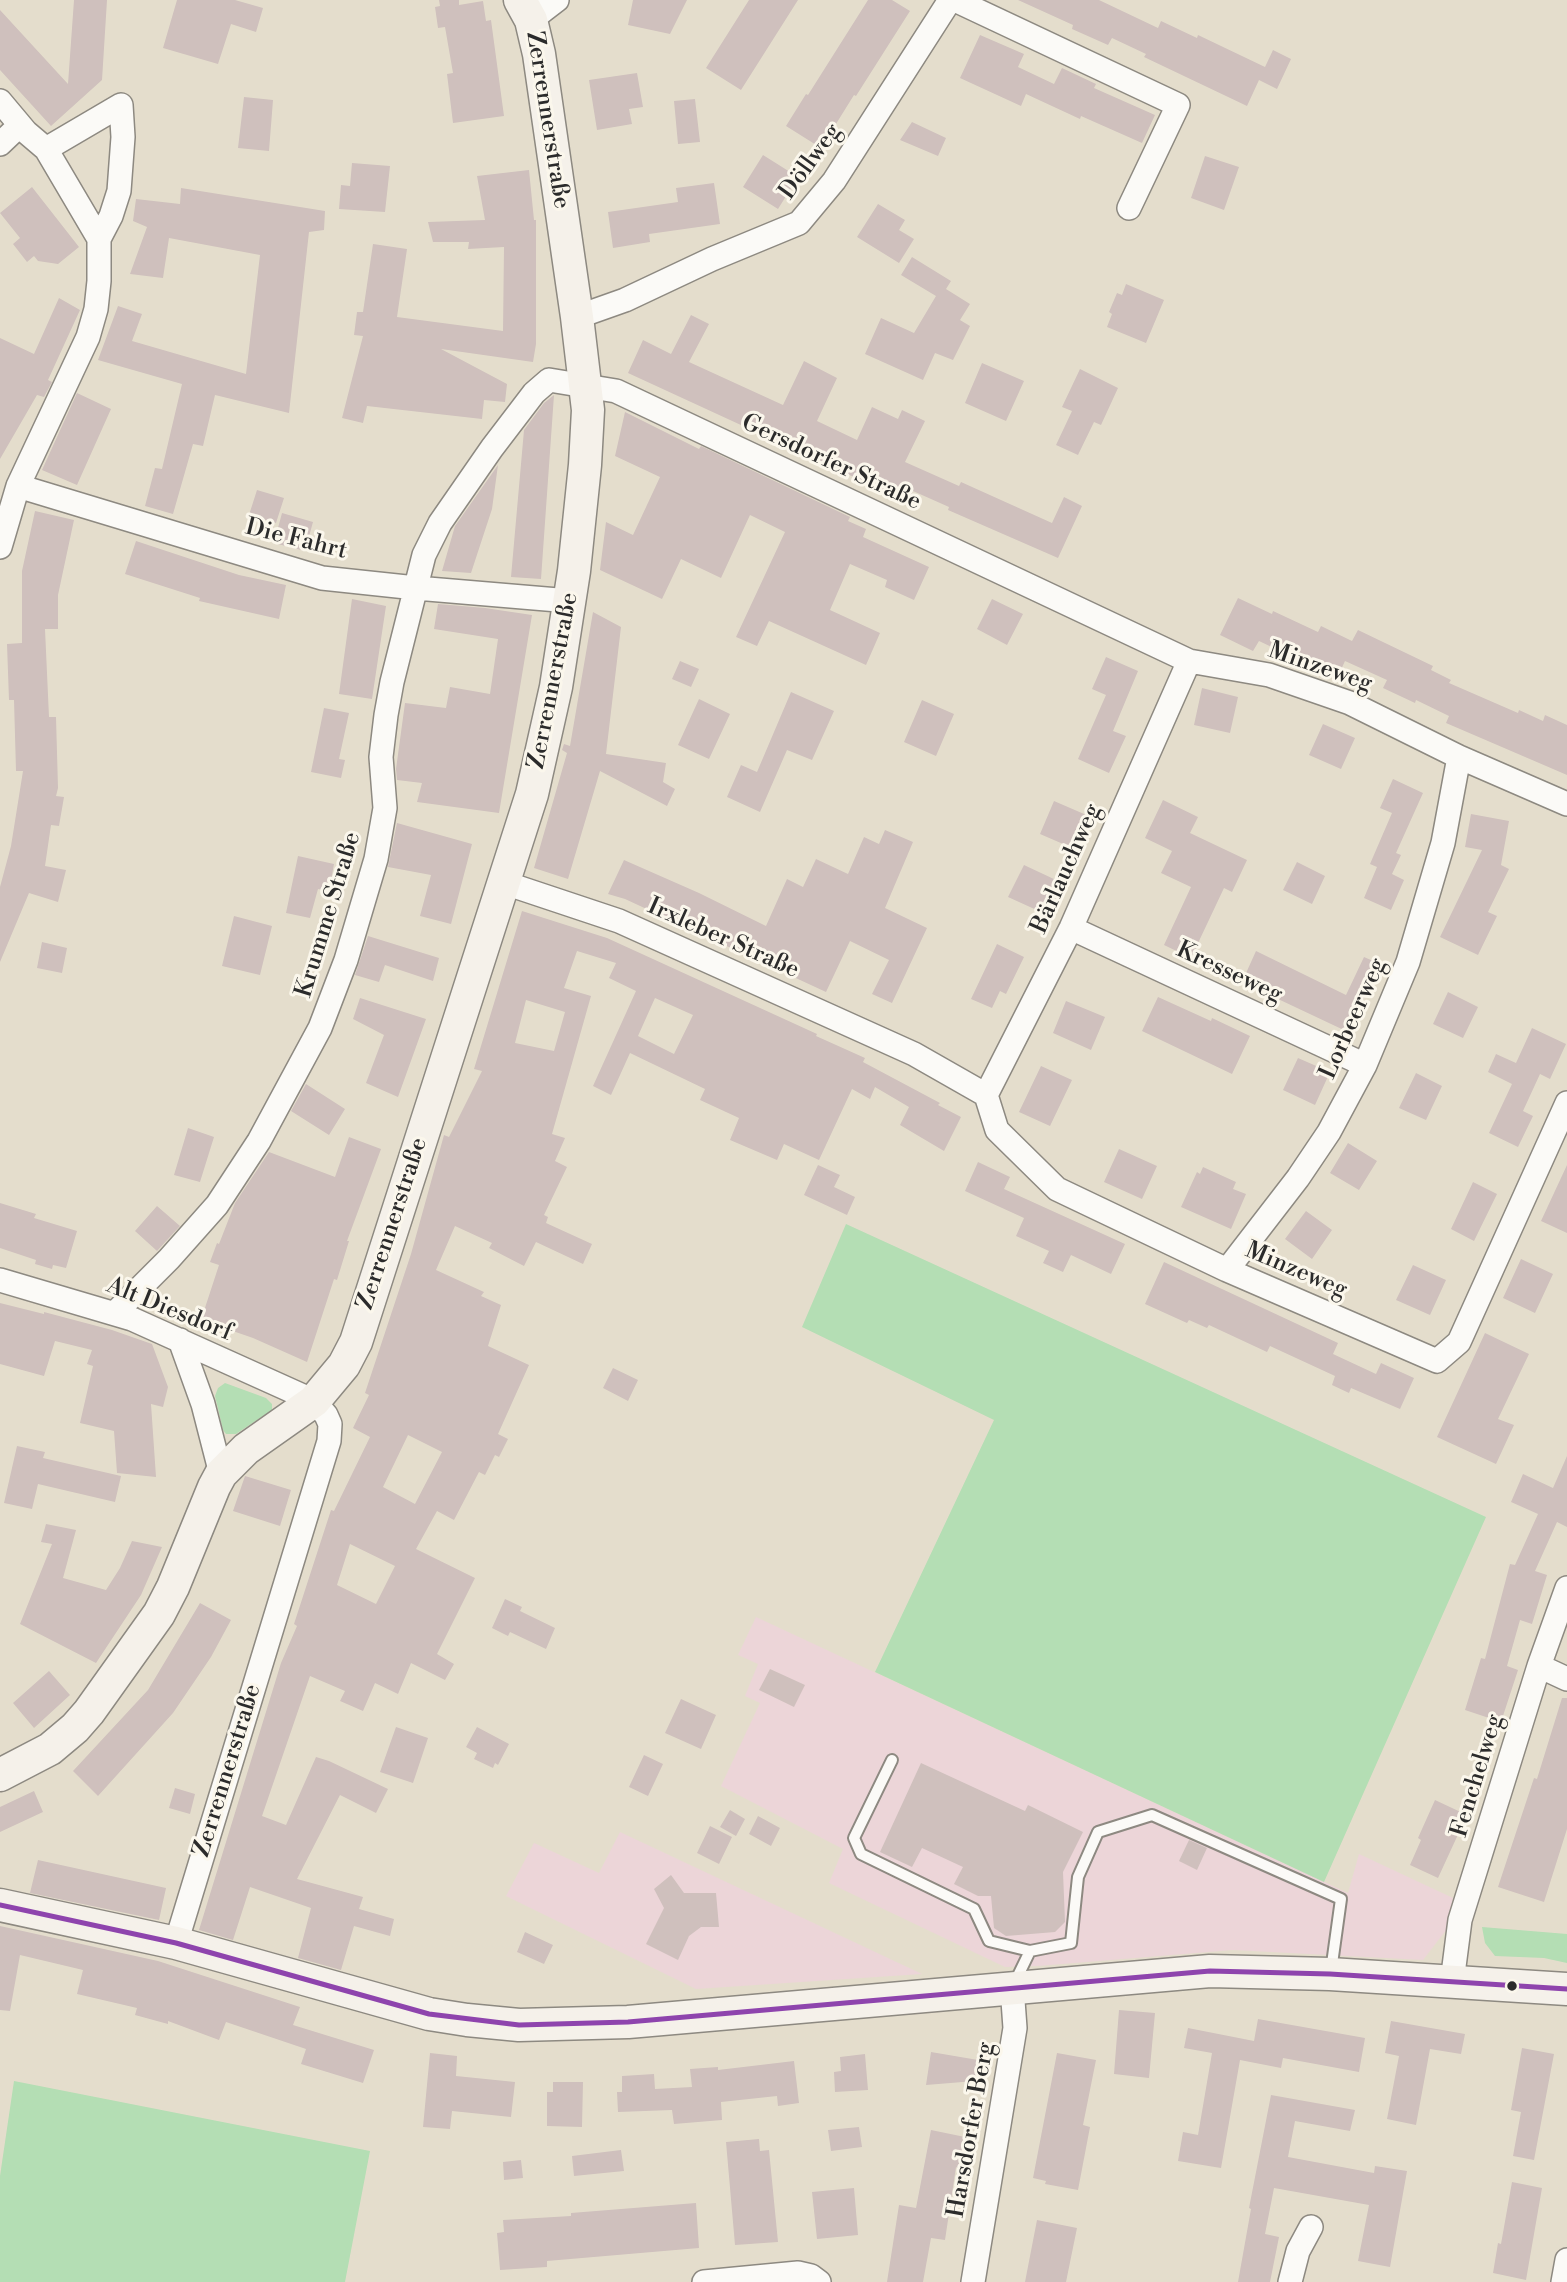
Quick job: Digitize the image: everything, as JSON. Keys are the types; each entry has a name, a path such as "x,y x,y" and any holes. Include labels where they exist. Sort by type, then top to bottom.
{"main road":[{"name":"Zerrennerstraße","path":"0,1775 31,1760 63,1739 89,1712 140,1644 163,1608 222,1474 246,1449 314,1401 336,1378 356,1342 505,883 542,754 556,687 586,465 588,410 540,65 526,10"},
{"path":"0,1905 176,1943 429,2014 519,2025 628,2021 1210,1971 1331,1974 1567,1989"}],"street":[{"path":"526,10 556,0"},
{"name":"Döllweg","path":"577,317 625,300 712,259 799,223 834,181 953,0 1178,106 1129,208"},
{"path":"0,101 20,125 46,149 99,239"},
{"path":"0,547 11,492 82,350 92,323 99,281 99,239 111,216 118,191 123,147 121,105 46,149"},
{"path":"0,144 20,125"},
{"name":"Krumme Straße","path":"116,1312 193,1233 234,1181 300,1069 325,1017 364,903 379,848 385,808 381,757 386,715 422,560 434,533 492,448 545,382 552,379 586,384"},
{"name":"Gersdorfer Straße","path":"586,384 616,391 1052,595"},
{"name":"Die Fahrt","path":"11,492 322,578 569,601"},
{"name":"Minzeweg","path":"1052,595 1189,661 1269,675 1350,703 1459,757 1567,804"},
{"name":"Bärlauchweg","path":"986,1095 1070,928 1189,661"},
{"name":"Lorbeerweg","path":"1227,1270 1329,1132 1365,1066 1408,962 1443,844 1459,757"},
{"name":"Irxleber Straße","path":"505,883 619,920 914,1054 986,1095"},
{"name":"Kresseweg","path":"1070,928 1365,1066"},
{"name":"Minzeweg","path":"986,1095 997,1130 1057,1189 1227,1270 1437,1361 1459,1342 1567,1103"},
{"name":"Alt Diesdorf","path":"0,1280 116,1312 314,1401"},
{"path":"180,1340 203,1405 222,1474"},
{"name":"Zerrennerstraße","path":"176,1943 329,1441 328,1418 314,1401"},
{"name":"Fenchelweg","path":"1451,1982 1460,1920 1539,1666 1567,1588"},
{"path":"1539,1666 1567,1679"},
{"name":"Harsdorfer Berg","path":"973,2282 1015,2028 1013,1987"},
{"path":"1290,2282 1298,2251 1311,2227"},
{"path":"1563,2282 1567,2260"},
{"path":"704,2282 798,2273 811,2276 819,2282"}],"lane":[{"path":"892,1760 854,1838 861,1854 974,1909 989,1941 1030,1951 1071,1943 1078,1877 1098,1832 1152,1815 1341,1899 1331,1974"},
{"path":"1013,1987 1030,1951"}],"shaded area":[{"path":"756,1617 1348,1893 1359,1854 1453,1898 1447,1929 1423,1960 1233,1950 1005,1967 829,1883 843,1849 721,1786 760,1703 745,1696 758,1664 738,1655"},
{"path":"620,1832 922,1974 696,1989 506,1896 534,1843 599,1873"}],"green space":[{"path":"846,1224 1486,1517 1324,1882 875,1672 994,1420 802,1327"},
{"path":"225,1383 266,1398 272,1404 272,1410 236,1434 226,1434 215,1396 218,1388"},
{"path":"1482,1927 1567,1934 1567,1963 1544,1958 1495,1956 1485,1943"},
{"path":"14,2081 370,2151 345,2282 0,2282 0,2176"}],"building":[{"path":"74,0 107,0 102,80 51,126 0,70 0,10 68,84"},
{"path":"177,0 235,0 263,8 256,32 231,24 218,64 163,48"},
{"path":"439,0 459,0 459,5 483,1 486,21 491,20 504,116 453,123 447,74 453,73 445,27 438,28 435,7 440,6"},
{"path":"633,0 687,0 670,34 628,25"},
{"path":"749,0 798,0 741,90 706,68"},
{"path":"868,0 892,0 910,11 821,148 786,126"},
{"path":"1018,0 1099,0 1158,28 1161,21 1197,38 1198,35 1265,67 1273,50 1291,59 1277,89 1259,80 1247,106 1144,57 1146,54 1112,38 1108,45 1072,29 1073,25"},
{"path":"980,35 1024,54 1018,67 1054,84 1062,68 1096,84 1094,88 1155,115 1142,143 1026,94 1021,106 960,78"},
{"path":"637,73 643,107 629,109 632,124 597,130 589,80"},
{"path":"244,97 273,100 269,151 238,148"},
{"path":"695,99 700,142 678,144 674,101"},
{"path":"912,122 946,138 938,156 900,140"},
{"path":"763,155 798,177 778,209 743,187"},
{"path":"1205,156 1239,167 1224,210 1191,198"},
{"path":"352,163 390,166 385,212 339,209 341,185 350,186"},
{"path":"529,170 536,220 536,344 533,362 441,349 507,384 505,402 484,400 482,419 367,406 363,423 342,418 363,336 354,335 357,312 363,312 373,244 407,249 397,317 503,331 504,247 468,249 469,242 433,242 428,222 485,220 477,176"},
{"path":"714,183 720,224 649,234 650,242 613,248 608,212 678,202 676,188"},
{"path":"32,187 79,247 58,264 38,261 34,256 27,262 13,244 20,238 0,213"},
{"path":"181,188 325,211 324,230 309,232 289,413 215,395 203,446 193,444 173,514 145,506 155,468 162,469 182,384 98,360 118,306 142,314 132,341 246,374 260,255 169,238 163,278 130,274 147,227 133,221 136,199 180,204"},
{"path":"878,204 905,220 899,230 914,239 899,263 857,237"},
{"path":"912,257 951,281 946,289 970,304 960,320 970,326 953,360 935,353 923,380 865,354 881,318 914,333 936,296 901,275"},
{"path":"1126,284 1164,300 1146,343 1107,327 1112,314 1109,312 1117,293 1122,295"},
{"path":"59,298 80,310 48,380 52,382 44,397 37,395 0,459 0,338 34,354"},
{"path":"691,315 709,324 689,362 783,405 804,361 837,378 817,421 857,440 872,407 898,419 902,410 925,421 905,462 959,486 961,482 1052,523 1064,497 1082,506 1058,558 948,510 949,507 913,491 908,502 628,373 643,340 671,354"},
{"path":"982,363 1024,381 1006,421 965,403"},
{"path":"1080,369 1118,388 1101,425 1094,422 1078,455 1056,445 1072,411 1062,407"},
{"path":"77,393 111,409 77,485 42,470"},
{"path":"554,395 541,579 511,577 524,430 544,403"},
{"path":"625,412 699,449 701,446 850,517 848,521 866,529 863,537 929,567 914,600 885,587 887,580 850,564 830,610 880,633 866,665 769,621 757,646 736,637 785,532 750,515 721,578 681,559 662,599 600,570 606,522 633,535 660,477 615,456"},
{"path":"498,465 492,509 471,573 442,571 455,526"},
{"path":"257,490 284,498 276,523 249,515"},
{"path":"35,511 74,520 58,595 58,629 45,629 49,717 56,717 56,796 64,797 59,826 51,825 45,866 66,870 58,902 29,893 0,962 0,887 11,846 23,771 16,771 14,700 9,700 7,644 22,643 22,571"},
{"path":"282,513 313,522 305,551 274,543"},
{"path":"136,541 239,575 286,585 279,619 199,601 200,598 125,574"},
{"path":"1238,598 1318,632 1321,626 1352,641 1358,630 1433,666 1431,670 1451,680 1449,683 1518,713 1519,710 1543,721 1545,715 1567,725 1567,775 1446,723 1449,716 1383,688 1387,680 1345,661 1338,676 1259,641 1253,651 1220,635"},
{"path":"352,599 386,606 372,699 339,694"},
{"path":"992,599 1023,614 1007,645 977,629"},
{"path":"438,604 532,615 499,813 417,802 422,783 397,780 396,769 405,703 446,708 450,687 490,694 498,639 434,629"},
{"path":"593,612 621,627 606,754 666,763 663,782 675,789 667,806 600,771 568,879 534,868 567,753 562,750 564,744 570,746"},
{"path":"1106,657 1138,671 1113,731 1126,736 1109,773 1078,759 1106,695 1092,689"},
{"path":"680,661 699,669 691,687 672,679"},
{"path":"1202,688 1238,697 1230,733 1194,725"},
{"path":"791,692 834,711 812,760 787,750 760,812 727,797 741,765 757,772"},
{"path":"699,699 730,714 709,759 678,745"},
{"path":"922,700 954,714 936,756 904,742"},
{"path":"324,708 349,713 339,759 345,760 341,778 311,772"},
{"path":"1323,724 1355,738 1341,769 1309,755"},
{"path":"1393,779 1423,793 1396,853 1401,855 1392,874 1404,880 1391,910 1364,898 1377,867 1370,864 1392,813 1380,808"},
{"path":"1163,800 1198,817 1190,833 1247,860 1232,892 1224,888 1191,958 1164,945 1191,887 1161,873 1172,851 1145,838"},
{"path":"1054,801 1091,817 1077,850 1040,834"},
{"path":"1471,814 1509,821 1501,865 1509,869 1488,912 1497,916 1478,955 1440,937 1482,850 1465,847"},
{"path":"397,823 472,844 451,924 420,916 431,875 388,867"},
{"path":"885,830 913,842 885,908 927,928 892,1003 872,994 889,960 850,941 826,992 625,899 608,894 624,860 766,926 787,879 803,887 816,859 848,874 864,837 879,844"},
{"path":"298,856 334,864 329,891 318,889 310,918 286,913"},
{"path":"1297,862 1325,876 1312,904 1283,890"},
{"path":"1024,865 1056,880 1041,912 1008,897"},
{"path":"522,911 607,938 817,1034 816,1036 865,1058 863,1062 961,1117 944,1151 900,1125 909,1107 875,1087 870,1099 852,1089 819,1160 784,1144 777,1160 730,1140 739,1118 700,1100 705,1089 630,1053 611,1095 593,1086 636,991 609,978 616,963 577,951 564,988 591,996 552,1134 565,1138 555,1161 567,1167 544,1215 548,1217 546,1223 592,1244 583,1264 536,1242 524,1266 489,1248 492,1243 455,1226 436,1270 484,1292 481,1296 501,1305 488,1346 529,1365 498,1434 508,1439 499,1457 495,1455 485,1475 479,1472 454,1520 437,1511 416,1549 475,1578 437,1654 454,1664 445,1680 411,1663 398,1694 375,1683 363,1711 340,1701 345,1691 310,1676 262,1816 286,1825 316,1757 388,1789 376,1813 340,1795 297,1879 363,1897 359,1909 394,1919 390,1936 354,1926 341,1970 298,1958 311,1908 250,1887 233,1940 199,1930 281,1663 297,1626 294,1624 331,1510 334,1511 370,1437 353,1428 369,1395 365,1393 411,1254 444,1135 449,1137 482,1071 474,1069","holes":["655,998 693,1015 674,1054 638,1036","526,1000 565,1012 554,1051 515,1043","408,1435 442,1452 415,1504 383,1487","350,1544 395,1566 376,1604 337,1585"]},
{"path":"234,916 272,926 260,975 222,966"},
{"path":"368,936 439,958 433,981 385,965 379,982 355,975"},
{"path":"42,942 67,948 62,973 37,968"},
{"path":"997,944 1024,957 1006,994 1000,991 992,1008 971,999"},
{"path":"1256,951 1346,995 1364,957 1380,964 1348,1032 1242,982"},
{"path":"1448,992 1478,1007 1463,1038 1433,1024"},
{"path":"1158,997 1250,1036 1232,1074 1142,1031"},
{"path":"360,998 426,1019 398,1097 366,1083 384,1035 353,1019"},
{"path":"1066,1001 1105,1017 1091,1050 1053,1033"},
{"path":"1532,1028 1566,1044 1550,1079 1540,1074 1523,1111 1533,1116 1518,1147 1489,1133 1512,1084 1488,1072 1496,1054 1516,1063"},
{"path":"1298,1058 1330,1072 1315,1105 1283,1090"},
{"path":"1041,1066 1072,1080 1050,1126 1019,1112"},
{"path":"1416,1073 1442,1086 1426,1120 1399,1108"},
{"path":"306,1084 345,1109 329,1135 291,1111"},
{"path":"188,1128 214,1137 200,1182 174,1175"},
{"path":"349,1137 381,1149 307,1362 253,1338 201,1320 219,1265 210,1262 217,1243 219,1244 235,1203 269,1152 335,1177"},
{"path":"1348,1143 1377,1161 1359,1190 1330,1173"},
{"path":"1119,1149 1157,1166 1142,1199 1104,1182"},
{"path":"978,1162 1010,1177 1004,1189 1125,1244 1111,1274 1071,1255 1063,1272 1043,1263 1049,1251 1016,1236 1024,1218 965,1191"},
{"path":"818,1165 840,1175 834,1187 855,1197 847,1215 804,1195"},
{"path":"1567,1165 1567,1233 1541,1221"},
{"path":"1203,1167 1236,1182 1233,1189 1246,1194 1231,1229 1181,1207 1197,1172 1200,1174"},
{"path":"1473,1182 1497,1194 1474,1241 1451,1229"},
{"path":"0,1203 36,1214 34,1218 77,1231 66,1268 53,1265 52,1269 35,1264 36,1260 0,1248"},
{"path":"157,1206 180,1226 157,1251 135,1231"},
{"path":"1306,1211 1332,1230 1312,1259 1285,1239"},
{"path":"1521,1259 1553,1274 1535,1313 1503,1298"},
{"path":"1164,1262 1338,1343 1333,1354 1376,1374 1381,1363 1414,1378 1400,1409 1351,1388 1349,1393 1332,1385 1335,1376 1270,1346 1267,1352 1209,1325 1207,1328 1189,1320 1187,1323 1145,1304"},
{"path":"1413,1265 1446,1280 1430,1315 1396,1300"},
{"path":"0,1303 112,1330 152,1344 168,1387 163,1407 151,1404 156,1477 117,1473 114,1431 80,1423 93,1366 87,1364 92,1350 55,1341 44,1376 0,1364"},
{"path":"1485,1333 1529,1354 1498,1419 1514,1425 1496,1464 1437,1437"},
{"path":"613,1368 638,1380 628,1401 603,1388"},
{"path":"17,1446 45,1452 43,1458 121,1476 115,1502 38,1484 32,1509 4,1503"},
{"path":"1567,1456 1567,1527 1557,1522 1535,1571 1547,1575 1532,1624 1520,1620 1507,1666 1518,1670 1501,1722 1465,1710 1481,1658 1485,1659 1510,1564 1515,1565 1538,1514 1511,1502 1523,1474 1553,1488"},
{"path":"245,1476 291,1490 280,1526 233,1511"},
{"path":"46,1524 76,1530 63,1578 106,1590 132,1541 162,1547 141,1595 96,1663 20,1624 52,1544 41,1542"},
{"path":"505,1599 522,1607 520,1611 555,1628 546,1649 510,1632 508,1636 492,1628"},
{"path":"200,1603 231,1620 211,1657 173,1713 98,1796 73,1771 148,1690"},
{"path":"770,1669 805,1685 794,1707 759,1690"},
{"path":"49,1671 70,1695 34,1728 13,1703"},
{"path":"1562,1698 1567,1698 1567,1829 1544,1902 1498,1887 1534,1778 1537,1779"},
{"path":"681,1699 716,1715 701,1749 665,1733"},
{"path":"396,1727 428,1738 413,1783 380,1772"},
{"path":"477,1727 509,1744 498,1765 495,1763 493,1768 474,1759 477,1753 466,1747"},
{"path":"644,1755 663,1764 648,1796 629,1787"},
{"path":"921,1763 1025,1811 1028,1805 1083,1832 1063,1872 1065,1922 1055,1932 1006,1936 994,1928 991,1896 978,1896 954,1884 963,1867 922,1848 912,1867 880,1852"},
{"path":"175,1788 195,1794 190,1814 169,1808"},
{"path":"34,1791 43,1812 0,1832 0,1807"},
{"path":"1435,1800 1467,1815 1438,1878 1410,1865 1421,1840 1418,1838"},
{"path":"730,1810 745,1819 736,1836 720,1827"},
{"path":"758,1816 780,1828 771,1846 749,1834"},
{"path":"710,1826 732,1837 719,1864 697,1853"},
{"path":"1189,1840 1207,1848 1197,1870 1179,1861"},
{"path":"38,1860 166,1888 159,1920 30,1893"},
{"path":"671,1875 684,1893 716,1893 719,1927 701,1927 689,1936 678,1960 646,1944 664,1908 654,1889"},
{"path":"0,1926 158,1961 300,2007 293,2025 374,2050 363,2083 301,2064 306,2049 226,2022 219,2040 168,2021 168,2024 135,2015 137,2008 77,1994 83,1970 20,1955 10,2011 0,2010"},
{"path":"525,1932 553,1945 544,1964 517,1952"},
{"path":"1119,2010 1155,2013 1149,2078 1114,2074"},
{"path":"1258,2019 1365,2038 1359,2072 1283,2058 1281,2068 1240,2060 1221,2168 1178,2161 1183,2132 1198,2135 1212,2053 1184,2048 1188,2028 1254,2041"},
{"path":"1391,2021 1465,2034 1461,2054 1430,2049 1416,2125 1387,2119 1399,2056 1385,2053"},
{"path":"1522,2048 1554,2054 1534,2160 1513,2156 1521,2112 1511,2110"},
{"path":"931,2052 978,2060 975,2081 926,2085"},
{"path":"430,2053 457,2056 456,2076 515,2082 511,2117 452,2111 450,2129 423,2127"},
{"path":"1057,2053 1096,2060 1083,2125 1090,2127 1078,2190 1045,2184 1046,2181 1033,2178"},
{"path":"865,2054 868,2090 835,2092 834,2072 841,2071 840,2057"},
{"path":"794,2061 799,2103 778,2106 777,2096 721,2102 722,2120 674,2124 672,2110 618,2112 617,2092 622,2092 622,2076 654,2074 655,2089 692,2087 690,2069 718,2067 718,2070"},
{"path":"553,2082 583,2082 582,2127 547,2126 547,2092 553,2092"},
{"path":"1271,2095 1355,2110 1350,2131 1295,2121 1288,2157 1374,2173 1375,2166 1407,2171 1390,2267 1358,2261 1369,2205 1274,2188 1265,2234 1279,2237 1270,2282 1238,2282"},
{"path":"859,2127 862,2147 831,2151 828,2130"},
{"path":"931,2130 965,2137 958,2168 956,2167 945,2240 931,2238 923,2282 887,2282 899,2205 916,2208"},
{"path":"759,2139 760,2151 769,2150 778,2242 735,2245 726,2142"},
{"path":"621,2150 624,2171 574,2176 572,2156"},
{"path":"521,2160 523,2178 504,2180 503,2162"},
{"path":"1512,2182 1542,2188 1526,2280 1493,2273"},
{"path":"854,2188 858,2235 817,2239 812,2192"},
{"path":"696,2203 699,2248 547,2261 547,2267 500,2270 497,2233 504,2232 503,2220"},
{"path":"1037,2220 1077,2228 1066,2282 1025,2282"}],"transit line":[{"path":"0,1905 176,1943 429,2014 519,2025 628,2022 1210,1971 1330,1974 1567,1989"}]}
